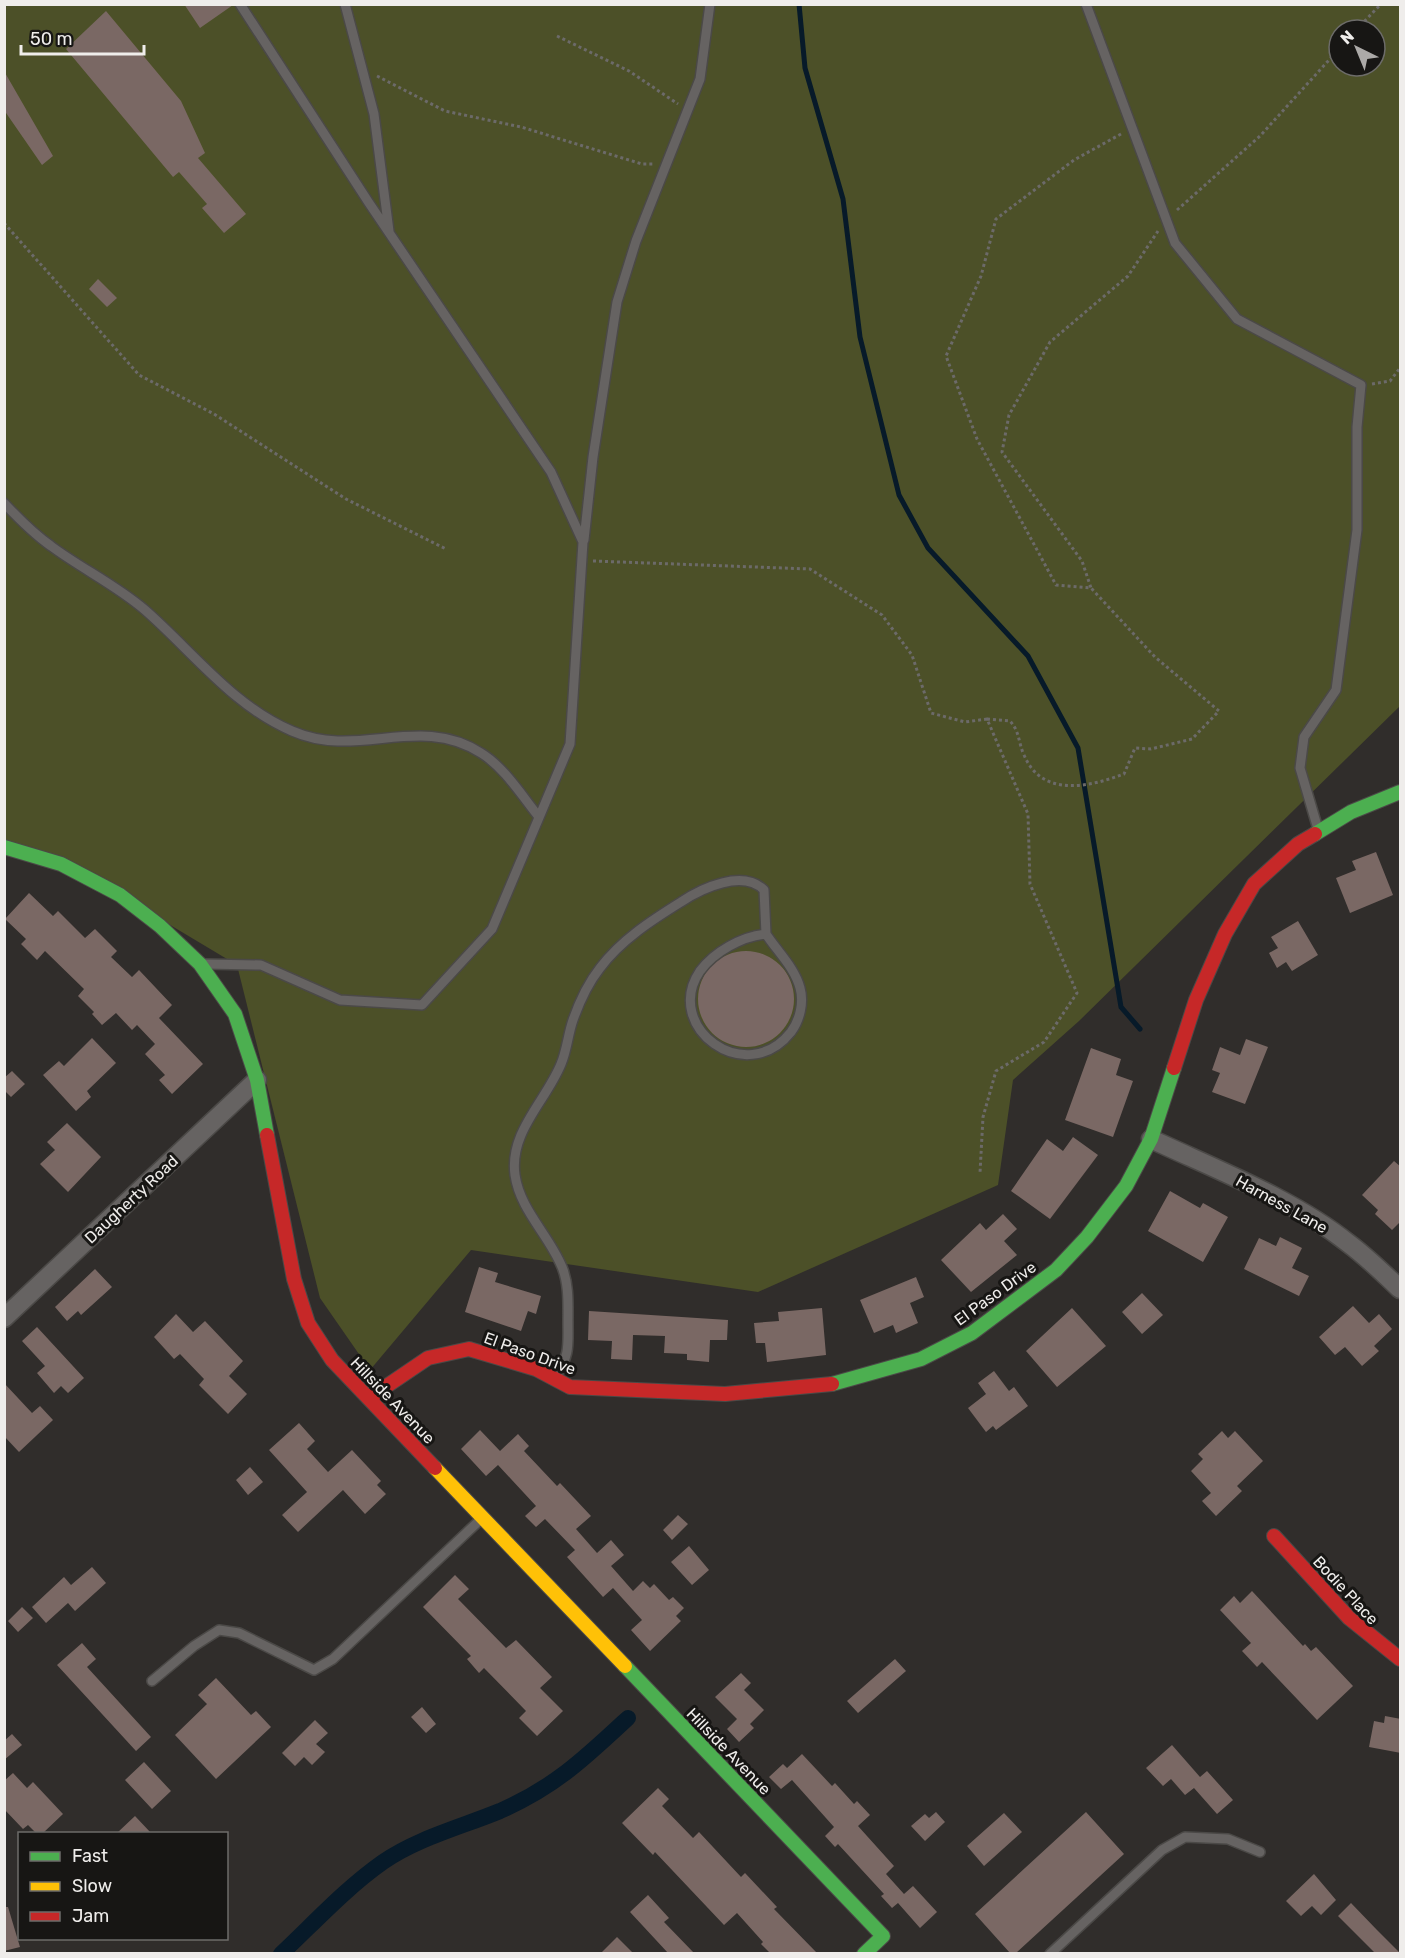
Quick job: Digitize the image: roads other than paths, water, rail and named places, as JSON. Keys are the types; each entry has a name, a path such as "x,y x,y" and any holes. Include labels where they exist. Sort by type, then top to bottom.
{"street":[{"name":"El Paso Drive","path":"369,1398 428,1358 469,1349 497,1356 570,1387 725,1394 819,1387 921,1359 972,1333 1056,1270 1087,1237 1126,1186 1151,1139 1196,999 1225,934 1254,884 1298,844 1351,812 1401,792"},
{"name":"Hillside Avenue","path":"4,848 61,864 120,895 160,926 200,964 235,1014 257,1080 294,1279 308,1323 332,1360 482,1517 875,1947"},
{"name":"Daugherty Road","path":"4,1318 257,1080"},
{"name":"Harness Lane","path":"1151,1139 1241,1180 1299,1212 1347,1242 1401,1289"},
{"name":"Bodie Place","path":"1274,1536 1365,1634 1401,1659"}],"lane":[{"path":"240,4 389,234 551,472 583,542"},
{"path":"345,4 374,114 389,234"},
{"path":"200,964 261,965 340,1000 422,1005 492,929 570,744 583,542 593,457 617,302 665,164 700,79 710,4"},
{"path":"1086,4 1175,243 1237,319 1361,385 1357,427 1357,530 1336,690 1304,737 1300,768 1318,832"},
{"path":"4,503 51,547 115,587 145,610 240,699 267,719 313,740 342,744 412,735 441,737 462,743 483,754 539,817"},
{"path":"554,1379 568,1356 567,1289 563,1270 555,1252 527,1208 519,1189 515,1174 515,1157 525,1124 562,1061 573,1020 581,1002 600,968 620,946 680,902 720,883 742,880 756,882 764,890 766,934 793,971 800,989 801,1008 795,1026 783,1041 769,1051 752,1055 735,1055 719,1048 705,1038 696,1023 692,1007 692,990 709,960 749,936 766,934"},
{"path":"152,1681 219,1630 238,1633 314,1670 333,1659 482,1517"},
{"path":"1050,1953 1162,1850 1185,1837 1228,1839 1260,1852"}],"waterway":[{"path":"799,4 805,68 843,199 860,337 899,495 928,548 1028,656 1078,748 1121,1007 1140,1029"},
{"path":"281,1954 343,1894 383,1862 411,1846 520,1802 553,1782 583,1759 628,1718"}]}
